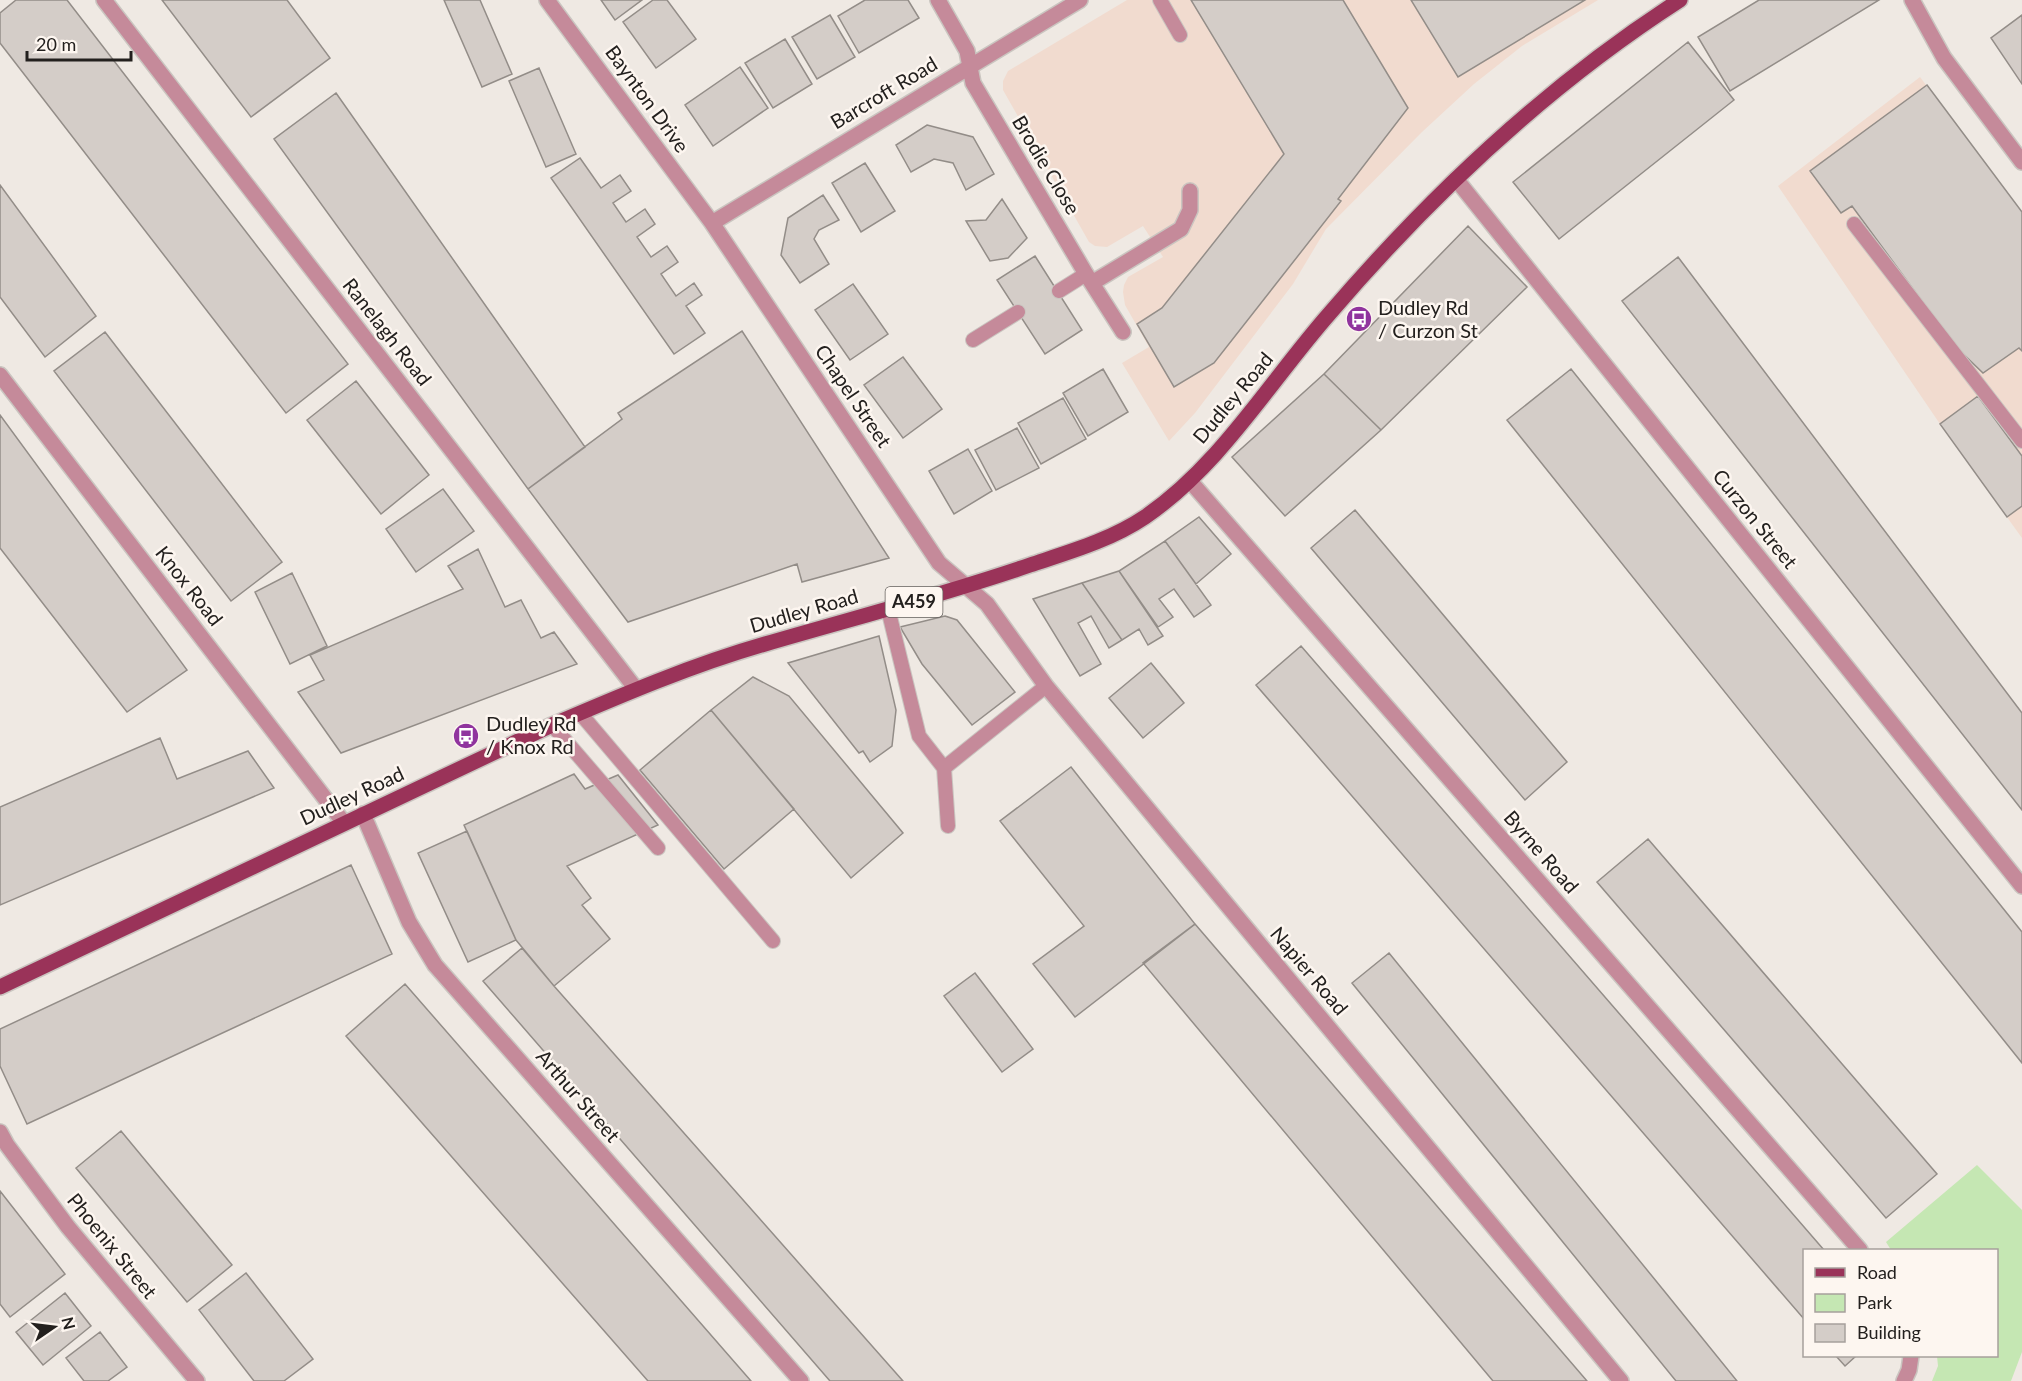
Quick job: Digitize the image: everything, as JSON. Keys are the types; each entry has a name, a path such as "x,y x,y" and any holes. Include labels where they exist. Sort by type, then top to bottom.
{"main road":[{"name":"Dudley Road","path":"0,987 552,725 636,689 716,659 966,587 1085,547 1142,519 1190,481 1222,446 1329,314 1456,179 1607,49 1680,0"}],"street":[{"name":"Ranelagh Road","path":"104,0 636,689"},
{"name":"Baynton Drive","path":"548,0 712,223"},
{"path":"938,0 967,51 969,65"},
{"name":"Barcroft Road","path":"712,223 969,65 1080,0"},
{"path":"1912,0 1944,58 2022,162"},
{"name":"Brodie Close","path":"969,65 973,83 1122,332"},
{"name":"Curzon Street","path":"1456,179 2022,886"},
{"path":"1089,279 1181,229 1190,210 1190,191"},
{"name":"Chapel Street","path":"712,223 939,562 966,587"},
{"name":"Knox Road","path":"0,375 344,823"},
{"name":"Byrne Road","path":"1190,481 1858,1249"},
{"name":"Napier Road","path":"966,587 987,604 1046,686 1621,1381"},
{"name":"Arthur Street","path":"363,814 409,922 435,965 801,1381"},
{"name":"Phoenix Street","path":"0,1132 7,1145 68,1227 197,1381"},
{"path":"1904,1381 1911,1357"}],"lane":[{"path":"1160,0 1180,35"},
{"path":"1854,224 2022,441"},
{"path":"1059,291 1089,279"},
{"path":"973,340 1018,312"},
{"path":"888,609 919,736 944,768 948,826"},
{"path":"944,768 1046,686"},
{"path":"580,713 772,941"},
{"path":"552,725 658,848"}],"shaded area":[{"path":"1127,0 1598,0 1522,46 1474,84 1422,132 1326,229 1293,284 1195,413 1169,441 1122,363 1149,347 1125,305 1124,285 1128,277 1163,257 1143,226 1107,247 1095,246 1089,242 1003,90 1003,81 1008,71"},
{"path":"1920,77 2022,212 2022,538 1940,424 1778,186"}],"green space":[{"path":"1977,1165 2022,1210 2022,1352 2011,1381 1932,1381 1938,1366 1937,1357 1998,1357 1998,1249 1890,1249 1886,1242"}],"building":[{"path":"16,0 67,0 348,364 286,413 0,43 0,13"},
{"path":"162,0 287,0 330,58 251,117"},
{"path":"444,0 480,0 512,74 482,87"},
{"path":"601,0 642,0 615,20"},
{"path":"653,0 667,0 696,39 656,68 623,22"},
{"path":"865,0 908,0 919,18 859,53 838,16"},
{"path":"1191,0 1343,0 1408,108 1338,199 1341,201 1214,363 1174,387 1137,324 1162,308 1284,154"},
{"path":"1411,0 1585,0 1458,77"},
{"path":"1759,0 1879,0 1730,91 1698,37"},
{"path":"830,15 855,57 817,79 792,37"},
{"path":"2022,15 2022,84 1991,38"},
{"path":"785,39 812,84 773,108 745,63"},
{"path":"1688,42 1734,100 1559,239 1513,182"},
{"path":"740,67 768,108 713,146 685,105"},
{"path":"539,68 576,154 546,167 509,81"},
{"path":"1927,85 2022,212 2022,351 2019,348 1983,373 1955,346 1852,206 1841,213 1810,171"},
{"path":"336,93 585,447 528,489 274,139"},
{"path":"927,125 973,137 994,174 966,190 953,163 934,159 911,172 896,145"},
{"path":"580,158 601,188 620,175 631,191 613,203 626,222 645,209 655,224 637,237 651,257 667,246 678,262 661,274 676,296 694,283 702,295 686,306 705,333 674,354 551,178"},
{"path":"865,163 895,211 861,232 832,183"},
{"path":"0,185 96,316 45,357 0,297"},
{"path":"823,195 839,220 819,230 814,239 829,264 800,283 781,255 788,218"},
{"path":"1002,199 1027,238 1008,258 990,261 966,221 986,220"},
{"path":"1468,226 1527,287 1381,430 1324,374"},
{"path":"1035,256 1082,330 1045,354 997,280"},
{"path":"1678,257 2022,713 2022,810 1622,301"},
{"path":"853,284 888,334 850,360 815,310"},
{"path":"742,331 889,558 802,582 797,564 628,622 528,489 622,419 618,413"},
{"path":"105,332 282,562 231,601 54,371"},
{"path":"903,357 942,409 903,438 864,385"},
{"path":"1103,369 1128,412 1088,436 1063,393"},
{"path":"1571,369 2022,932 2022,1063 1507,420"},
{"path":"1324,374 1381,430 1285,516 1232,457"},
{"path":"356,381 429,475 381,514 307,420"},
{"path":"1978,396 2022,456 2022,506 2007,517 1940,424"},
{"path":"1063,398 1086,439 1041,464 1018,423"},
{"path":"0,415 187,670 127,712 0,548"},
{"path":"1017,428 1039,468 996,490 975,450"},
{"path":"968,449 992,491 954,514 929,471"},
{"path":"443,489 474,531 416,572 386,529"},
{"path":"1355,510 1567,762 1525,800 1311,548"},
{"path":"1199,517 1231,554 1196,584 1165,541"},
{"path":"1165,541 1211,605 1194,617 1174,589 1159,599 1173,617 1158,627 1119,571"},
{"path":"478,549 505,607 521,600 541,638 554,632 577,664 341,753 298,692 324,680 310,655 463,589 448,566"},
{"path":"1119,571 1163,636 1148,645 1139,629 1122,640 1082,583"},
{"path":"292,573 327,646 290,664 255,592"},
{"path":"1082,583 1122,640 1109,648 1091,616 1078,623 1101,664 1080,676 1033,599"},
{"path":"945,616 957,620 1015,692 972,725 922,664 900,627"},
{"path":"879,636 896,710 892,746 870,762 863,751 859,753 788,663"},
{"path":"1301,646 1823,1249 1803,1249 1803,1318 1256,685"},
{"path":"1151,663 1184,703 1143,738 1109,698"},
{"path":"753,677 789,696 903,833 851,878 711,710"},
{"path":"711,710 794,809 724,869 640,770"},
{"path":"160,738 177,779 248,751 274,788 0,905 0,807"},
{"path":"1071,767 1195,924 1075,1017 1033,964 1084,926 1000,821"},
{"path":"574,774 585,789 618,775 658,825 567,866 591,898 582,905 610,939 554,986 516,940 464,825"},
{"path":"467,831 516,940 468,962 418,853"},
{"path":"1648,839 1937,1174 1886,1218 1597,882"},
{"path":"351,865 392,954 27,1124 0,1066 0,1029"},
{"path":"1195,924 1587,1381 1493,1381 1143,963"},
{"path":"522,948 903,1381 830,1381 483,981"},
{"path":"1389,953 1737,1381 1676,1381 1352,983"},
{"path":"975,973 1033,1049 1002,1072 944,996"},
{"path":"405,984 751,1381 648,1381 346,1036"},
{"path":"121,1131 232,1265 187,1302 76,1168"},
{"path":"0,1191 65,1274 10,1317 0,1304"},
{"path":"246,1273 313,1359 284,1381 254,1381 199,1310"},
{"path":"65,1293 91,1326 43,1365 16,1332"},
{"path":"100,1332 127,1367 108,1381 84,1381 66,1358"},
{"path":"1837,1357 1855,1357 1845,1366"}],"place":[{"name":"Dudley Rd / Curzon St","path":"1359,319"},
{"name":"Dudley Rd / Knox Rd","path":"466,736"}]}
